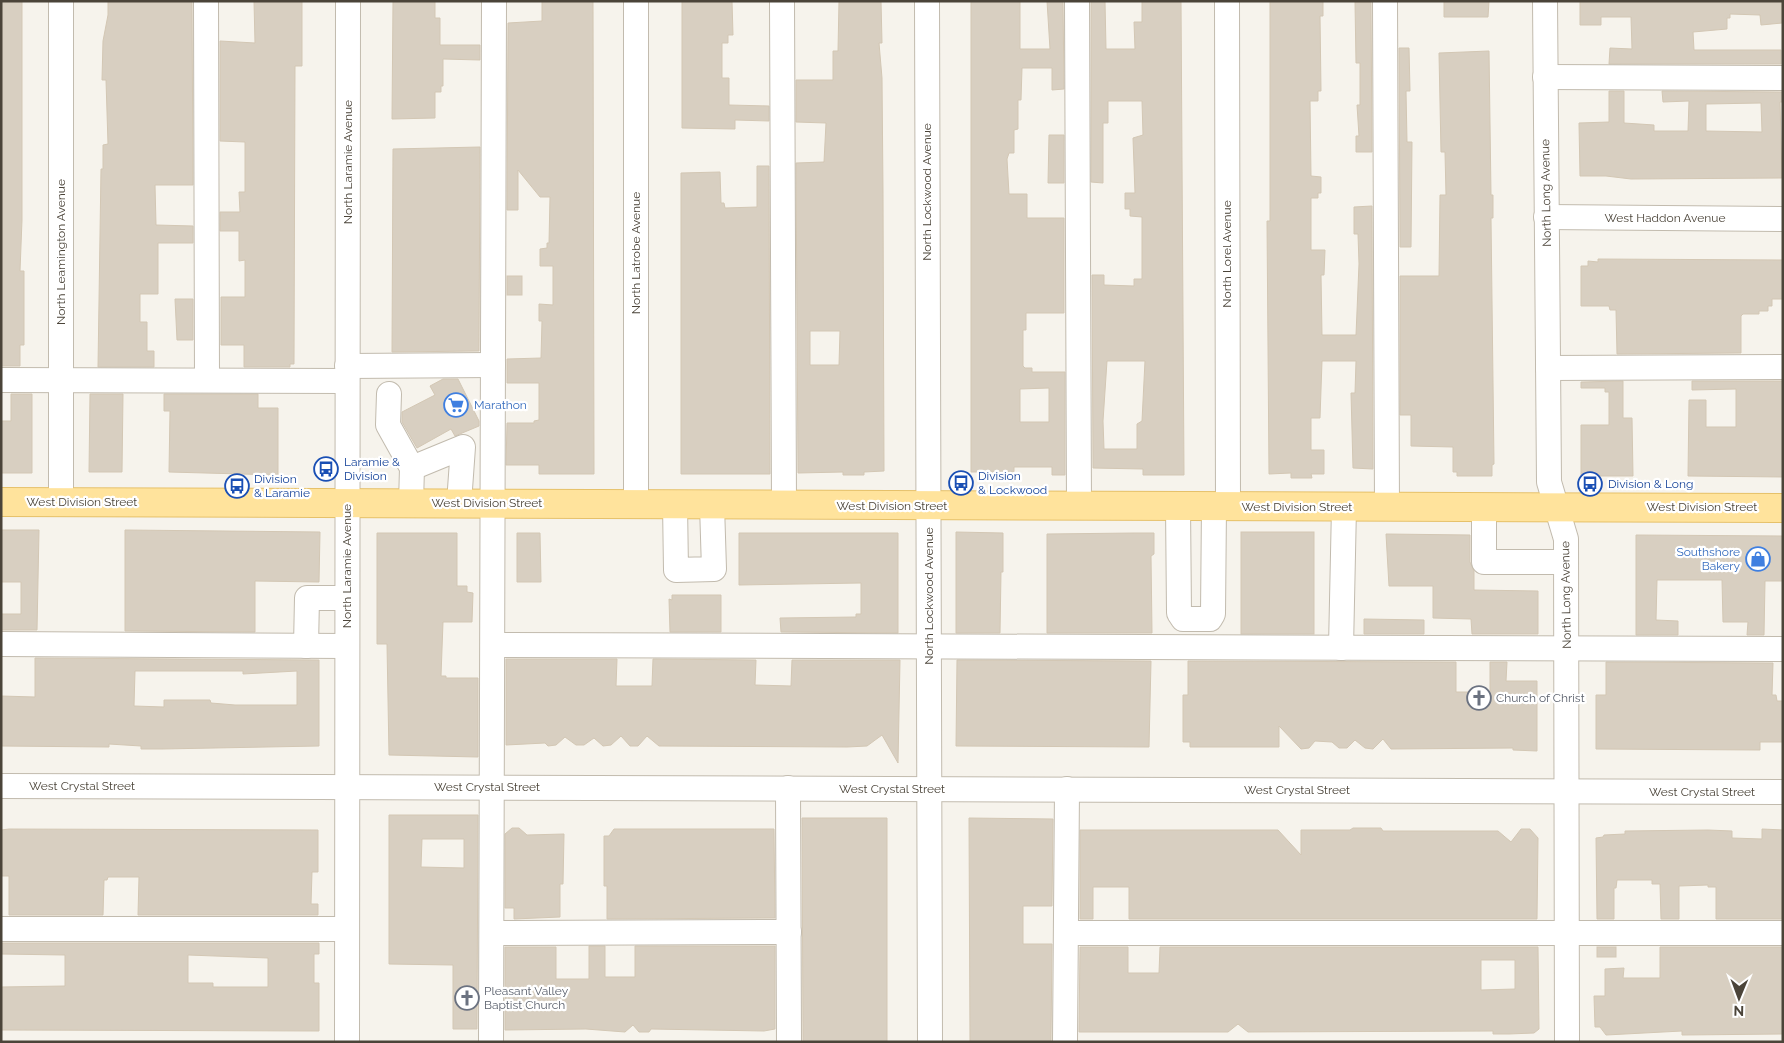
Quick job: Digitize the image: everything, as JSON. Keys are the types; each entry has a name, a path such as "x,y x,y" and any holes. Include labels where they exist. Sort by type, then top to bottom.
{"main road":[{"name":"West Division Street","path":"1,502 1783,508"}],"street":[{"name":"North Leamington Avenue","path":"61,1 61,502"},
{"path":"206,1 207,380"},
{"name":"North Laramie Avenue","path":"347,1042 346,502 348,1"},
{"path":"491,1042 494,1"},
{"name":"North Latrobe Avenue","path":"636,1 636,504"},
{"path":"782,1 784,505"},
{"name":"North Lockwood Avenue","path":"927,1 930,1042"},
{"path":"1077,1 1079,506"},
{"name":"North Lorel Avenue","path":"1178,506 1179,613 1183,619 1210,619 1213,614 1221,507 1227,1"},
{"path":"1385,1 1387,507"},
{"name":"North Long Avenue","path":"1545,1 1549,482 1566,539 1567,1042"},
{"path":"1545,77 1783,78"},
{"name":"West Haddon Avenue","path":"1546,217 1783,219"},
{"path":"1,380 207,380 493,365"},
{"path":"1548,368 1783,367"},
{"path":"389,394 388,425 412,468 411,503"},
{"path":"412,468 463,447 459,503"},
{"path":"674,504 676,570 714,569 712,504"},
{"path":"1341,648 1344,507"},
{"path":"1484,507 1484,562 1566,562"},
{"path":"306,646 307,598 347,598"},
{"path":"1,644 347,646"},
{"path":"493,645 1783,649"},
{"name":"West Crystal Street","path":"1,786 1783,792"},
{"path":"788,788 789,1042"},
{"path":"1065,1042 1068,789"},
{"path":"1,929 347,929"},
{"path":"492,933 788,932"},
{"path":"1066,933 1783,933"}],"building":[{"path":"1,1 22,1 22,220 20,271 24,271 24,345 20,345 20,366 1,366"},
{"path":"108,1 192,1 193,185 155,185 156,225 193,226 193,243 158,243 158,294 140,294 140,322 147,322 147,351 154,351 154,367 98,367 101,169 103,169 103,145 108,144 106,80 102,80 103,41 108,15"},
{"path":"254,1 302,1 302,66 295,66 294,364 290,364 290,367 244,367 244,345 221,345 221,297 245,297 245,260 239,261 239,231 220,231 220,212 240,212 239,192 245,192 245,142 220,141 220,41 255,43"},
{"path":"393,1 435,1 435,18 440,18 440,45 480,45 480,60 443,59 443,86 441,86 441,92 435,92 435,118 392,119"},
{"path":"542,1 593,1 594,474 539,474 539,465 506,465 507,423 534,423 534,421 539,420 539,383 507,383 507,359 541,358 542,321 539,321 539,304 553,305 553,266 540,266 540,249 547,248 547,243 549,243 550,197 540,197 518,170 518,210 507,210 508,23 542,21"},
{"path":"682,1 732,1 733,35 728,35 728,43 722,43 722,78 729,78 729,105 769,106 769,121 735,120 735,129 682,128"},
{"path":"839,1 881,1 882,43 879,43 882,78 884,471 864,472 864,475 843,475 843,472 798,473 796,163 824,162 826,123 796,122 796,80 833,80 833,51 838,51","holes":["810,331 840,331 839,365 810,365"]},
{"path":"971,1 1020,1 1020,49 1050,49 1047,1 1063,1 1064,89 1052,90 1052,68 1022,68 1021,100 1018,100 1018,129 1014,130 1014,153 1009,153 1007,159 1009,194 1027,194 1027,218 1064,218 1064,313 1026,313 1026,330 1023,330 1023,366 1025,368 1032,368 1032,372 1065,372 1065,475 1052,475 1052,467 1014,467 1014,472 971,472","holes":["1049,388 1049,422 1020,422 1020,389"]},
{"path":"1091,1 1105,1 1106,49 1135,49 1134,22 1142,22 1142,1 1181,1 1184,475 1143,475 1143,469 1093,468 1092,275 1104,275 1104,285 1134,286 1134,279 1142,279 1142,217 1130,216 1130,209 1125,209 1125,193 1135,193 1133,138 1143,135 1142,101 1108,101 1108,123 1103,123 1103,183 1091,182","holes":["1107,361 1145,361 1142,421 1137,424 1137,449 1104,449 1103,421"]},
{"path":"1270,1 1323,1 1323,16 1320,16 1321,91 1318,91 1318,101 1310,101 1311,176 1321,177 1321,193 1318,193 1318,198 1311,198 1311,250 1325,250 1324,275 1321,275 1322,335 1356,335 1359,264 1358,234 1354,234 1354,207 1372,206 1373,469 1353,468 1351,393 1355,393 1356,361 1322,361 1320,418 1311,418 1311,450 1324,450 1324,474 1311,474 1312,478 1291,478 1291,473 1269,474 1267,221 1270,221"},
{"path":"1444,1 1489,1 1488,17 1444,17"},
{"path":"1580,1 1782,1 1782,23 1761,25 1760,15 1730,14 1730,18 1727,18 1727,29 1693,32 1694,50 1781,50 1781,64 1609,64 1610,48 1632,49 1631,17 1601,17 1601,25 1580,25"},
{"path":"1355,2 1371,2 1372,152 1356,152 1356,136 1359,136 1357,105 1360,105 1360,63 1356,63"},
{"path":"1399,48 1409,48 1410,91 1406,91 1407,142 1412,142 1411,247 1400,247"},
{"path":"1489,51 1491,195 1493,195 1493,218 1491,218 1494,464 1492,465 1492,476 1457,476 1457,472 1453,472 1453,447 1411,446 1411,415 1400,415 1400,276 1439,276 1440,195 1446,195 1445,152 1441,152 1439,53"},
{"path":"1609,91 1624,91 1624,123 1654,125 1654,131 1688,131 1689,101 1663,102 1662,91 1783,92 1783,102 1780,102 1782,178 1631,179 1606,176 1580,176 1579,123 1609,122","holes":["1761,103 1762,132 1706,131 1706,104"]},
{"path":"1049,135 1064,135 1064,183 1048,183"},
{"path":"480,147 479,351 392,352 393,149"},
{"path":"757,166 769,166 770,474 681,474 681,173 720,172 721,203 724,203 725,208 757,207"},
{"path":"1598,259 1783,260 1783,299 1772,299 1772,306 1768,306 1768,311 1759,311 1759,314 1743,314 1741,316 1741,353 1617,354 1616,310 1610,310 1609,306 1581,306 1581,266 1588,266 1588,261 1598,262"},
{"path":"507,276 522,276 522,295 507,295"},
{"path":"175,299 193,299 193,340 177,340"},
{"path":"443,379 458,379 479,421 479,426 455,436 451,429 417,448 402,422 402,412 435,395 430,386"},
{"path":"1623,381 1623,418 1632,418 1633,476 1581,476 1581,425 1609,425 1609,392 1605,392 1605,388 1581,388 1581,382"},
{"path":"1692,381 1783,381 1783,477 1688,476 1689,400 1706,400 1706,427 1736,427 1736,389 1692,390"},
{"path":"11,394 32,394 32,473 1,473 1,421 11,421"},
{"path":"90,394 123,394 122,472 89,472"},
{"path":"164,394 258,394 258,408 278,408 278,475 169,472 170,411 164,411"},
{"path":"1,530 39,530 37,630 1,630 1,614 21,614 21,582 1,582"},
{"path":"125,530 320,532 319,582 255,581 255,632 125,631"},
{"path":"956,532 1003,533 1000,633 956,633"},
{"path":"1241,532 1314,532 1314,634 1241,634"},
{"path":"377,533 457,533 457,586 467,586 467,592 473,593 472,622 443,622 441,676 446,676 446,678 478,678 478,757 389,755 387,644 377,644"},
{"path":"517,533 540,533 541,582 517,582"},
{"path":"739,533 898,533 898,633 781,632 780,618 856,617 856,614 861,614 861,583 739,585"},
{"path":"1154,533 1154,554 1151,556 1152,633 1047,633 1047,534"},
{"path":"1386,534 1470,535 1470,562 1474,571 1474,590 1538,591 1538,634 1472,634 1471,619 1433,618 1433,586 1389,586"},
{"path":"1636,535 1783,536 1783,581 1765,581 1764,635 1747,635 1748,622 1723,622 1722,580 1657,580 1656,620 1678,621 1678,635 1636,635"},
{"path":"672,595 721,595 721,632 670,632 669,599 672,600"},
{"path":"1364,619 1424,620 1424,634 1364,634"},
{"path":"35,658 319,660 319,746 141,749 141,746 109,744 109,747 1,746 1,696 35,697","holes":["135,671 243,671 243,674 297,671 297,705 235,705 211,703 210,700 164,700 164,707 134,706"]},
{"path":"506,659 617,659 616,686 652,686 653,659 756,660 755,685 791,686 792,660 900,660 898,763 882,735 867,746 847,747 659,746 647,736 638,746 630,746 621,736 611,745 603,746 594,738 584,745 576,745 565,737 556,745 548,746 545,743 506,745"},
{"path":"957,660 1151,661 1149,747 956,746"},
{"path":"1188,661 1456,662 1456,692 1490,692 1490,662 1507,662 1506,681 1537,681 1537,751 1513,750 1513,748 1391,749 1383,739 1373,749 1365,748 1355,740 1347,748 1339,748 1332,742 1315,741 1309,748 1301,749 1279,726 1279,747 1190,747 1190,742 1183,742 1183,695 1188,695"},
{"path":"1606,662 1773,663 1772,695 1776,695 1777,701 1783,701 1783,742 1760,742 1760,750 1596,749 1596,695 1606,695"},
{"path":"389,815 478,815 477,1029 453,1029 453,965 389,964","holes":["422,839 464,839 464,868 421,867"]},
{"path":"802,818 887,818 887,1042 803,1042"},
{"path":"969,818 1053,819 1052,906 1023,906 1023,944 1052,944 1051,1042 970,1042"},
{"path":"512,828 519,828 527,835 564,834 563,884 560,884 560,917 514,919 514,908 505,908 505,834"},
{"path":"1353,828 1381,828 1383,831 1498,831 1511,842 1521,829 1530,829 1538,838 1537,919 1129,919 1129,887 1093,887 1093,919 1080,919 1080,830 1278,830 1301,855 1301,830 1350,830"},
{"path":"614,829 774,829 775,918 607,919 607,886 604,886 604,836 609,836"},
{"path":"1762,829 1783,830 1782,919 1716,919 1716,887 1708,887 1708,885 1679,886 1679,919 1661,919 1660,884 1652,884 1652,880 1617,880 1616,888 1614,888 1614,919 1597,919 1596,838 1603,837 1604,835 1625,834 1625,831 1708,830 1732,831 1732,838 1762,839"},
{"path":"1,830 318,830 318,872 312,872 311,904 318,904 318,915 138,915 139,877 108,877 107,880 104,880 103,915 9,915 9,876 1,876"},
{"path":"1,943 319,943 319,954 314,954 314,983 319,983 319,1031 1,1030 1,987 65,986 65,955 1,954","holes":["188,955 268,958 268,987 213,987 213,983 188,983"]},
{"path":"589,946 605,946 605,977 635,977 635,946 775,946 775,1029 764,1031 651,1029 649,1032 639,1032 633,1025 625,1032 586,1029 505,1030 505,947 556,947 556,979 589,979"},
{"path":"1080,947 1128,947 1128,973 1159,973 1160,947 1538,947 1539,1029 1534,1033 1493,1034 1493,1031 1248,1032 1238,1024 1228,1032 1079,1032","holes":["1481,960 1515,960 1515,989 1481,990"]},
{"path":"1597,947 1616,947 1616,957 1597,957"},
{"path":"1660,947 1783,947 1783,1034 1682,1035 1682,1031 1606,1035 1600,1027 1595,1027 1594,996 1605,996 1605,969 1624,968 1623,978 1660,978"}],"place":[{"name":"Marathon","path":"456,405"},
{"name":"Laramie & Division","path":"326,469"},
{"name":"Division & Lockwood","path":"961,483"},
{"name":"Division & Long","path":"1590,484"},
{"name":"Division & Laramie","path":"237,486"},
{"name":"Southshore Bakery","path":"1758,559"},
{"name":"Church of Christ","path":"1479,698"},
{"name":"Pleasant Valley Baptist Church","path":"467,998"}]}
